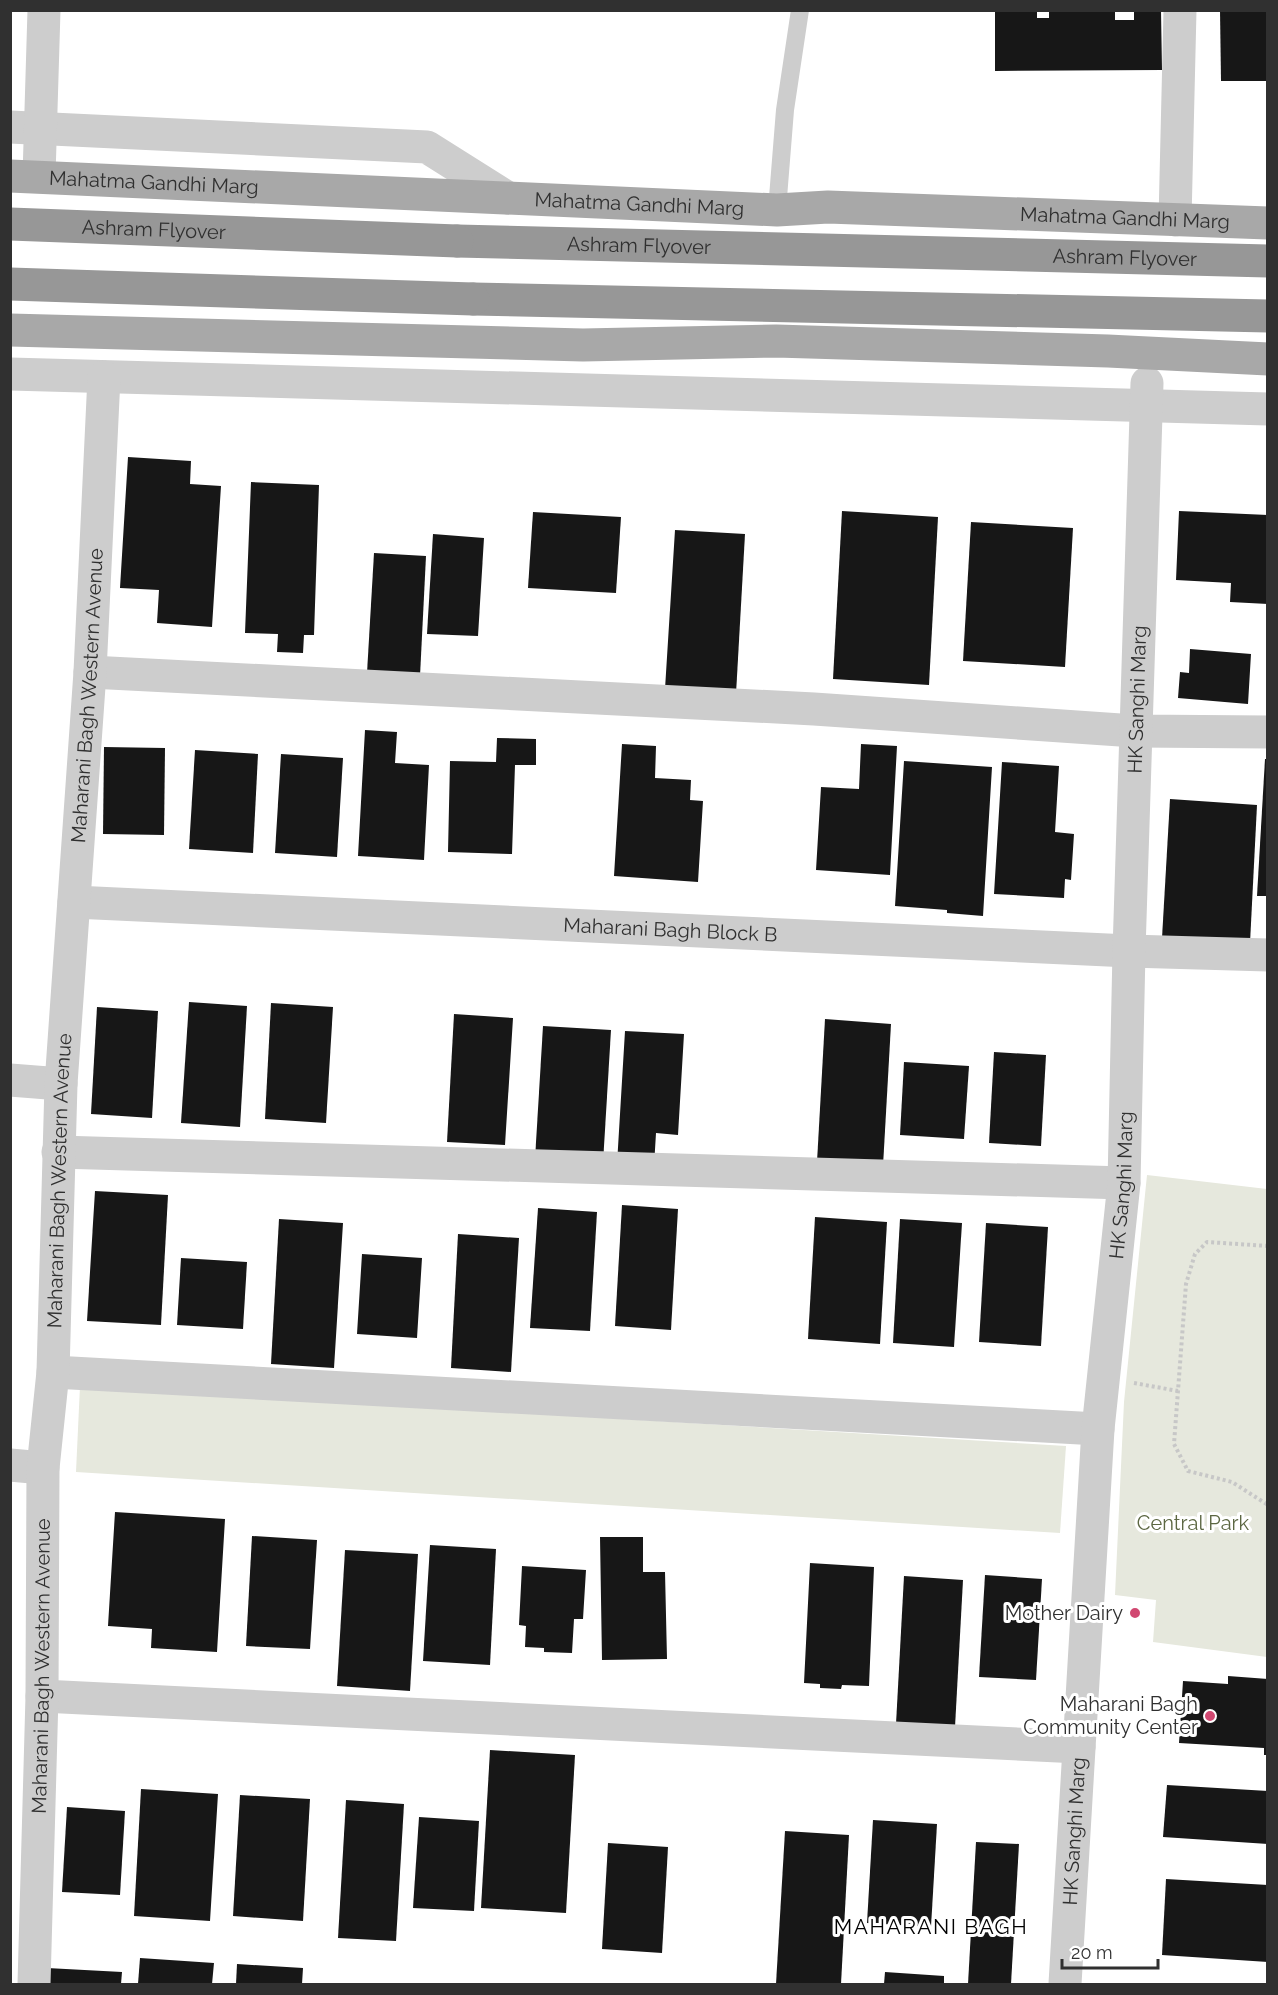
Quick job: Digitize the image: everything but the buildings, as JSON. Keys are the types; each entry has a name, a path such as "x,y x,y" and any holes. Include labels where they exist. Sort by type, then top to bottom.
{"highway":[{"name":"Ashram Flyover","path":"10,224 458,241 1268,261"},
{"path":"10,284 473,299 1268,316"}],"main road":[{"name":"Mahatma Gandhi Marg","path":"25,176 777,210 828,207 1268,223"},
{"path":"10,330 583,345 776,341 1108,351 1268,359"}],"street":[{"path":"25,176 43,129 44,10"},
{"path":"1174,219 1180,10"},
{"path":"10,127 427,147 508,198"},
{"path":"10,374 1147,394 1268,409"},
{"name":"Maharani Bagh Western Avenue","path":"34,1984 42,1696 43,1468 53,1372 58,1152 90,672 104,377"},
{"name":"HK Sanghi Marg","path":"1065,1984 1098,1429 1124,1183 1135,730 1147,394"},
{"path":"90,672 814,709 1135,730 1268,732"},
{"name":"Maharani Bagh Block B","path":"74,902 1129,951 1268,955"},
{"path":"10,1080 62,1084"},
{"path":"58,1152 1124,1183"},
{"path":"53,1372 1098,1429"},
{"path":"10,1465 43,1468"},
{"path":"42,1696 1079,1747"}],"lane":[{"path":"777,210 785,110 800,10"}],"path":[{"path":"1268,1246 1207,1242 1195,1254 1186,1284 1174,1444 1188,1471 1232,1482 1268,1505"},
{"path":"1103,1378 1178,1391"}],"green space":[{"name":"Central Park","path":"1147,1175 1267,1189 1267,1657 1153,1642 1156,1600 1115,1595 1124,1402"},
{"path":"80,1386 1066,1446 1060,1533 76,1472"}],"place":[{"name":"Mother Dairy","path":"1135,1613"},
{"name":"Maharani Bagh Community Center","path":"1210,1716"}],"district":[{"name":"MAHARANI BAGH","path":"931,1927"}]}
